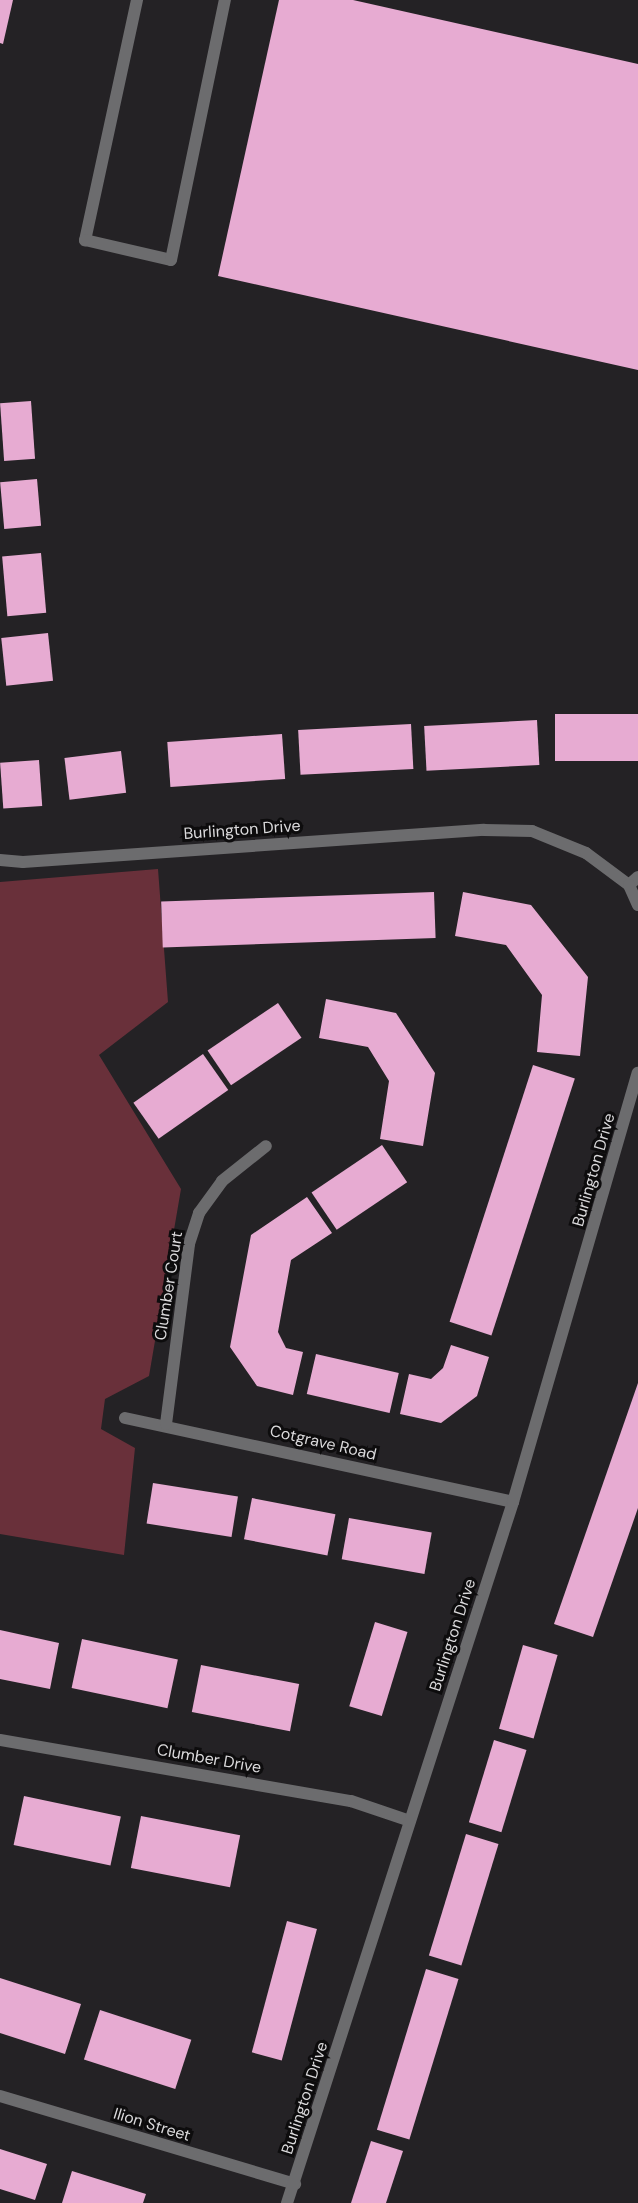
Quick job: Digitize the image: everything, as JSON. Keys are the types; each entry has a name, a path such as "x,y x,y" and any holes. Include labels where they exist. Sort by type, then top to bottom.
{"street":[{"path":"137,0 85,240 171,260 225,0"},
{"name":"Burlington Drive","path":"0,860 23,862 484,830 532,831 586,853 633,881 638,905"},
{"name":"Burlington Drive","path":"287,2203 513,1502 638,1073"},
{"name":"Clumber Court","path":"166,1424 189,1244 199,1214 222,1181 266,1146"},
{"name":"Cotgrave Road","path":"125,1418 166,1424 513,1502"},
{"name":"Clumber Drive","path":"0,1740 351,1801 410,1821"},
{"name":"Ilion Street","path":"0,2096 295,2184"}],"shaded area":[{"path":"158,869 168,1002 99,1055 181,1189 149,1376 105,1399 101,1429 135,1448 124,1555 0,1534 0,882"}],"building":[{"path":"0,0 13,0 3,44 0,43"},
{"path":"279,0 353,0 638,64 638,370 218,276"},
{"path":"31,401 35,459 4,461 0,403"},
{"path":"37,479 41,526 4,529 0,482"},
{"path":"41,553 46,613 7,616 2,556"},
{"path":"48,633 53,681 6,686 1,638"},
{"path":"555,714 638,714 638,761 555,761"},
{"path":"537,720 539,765 427,771 424,726"},
{"path":"411,724 413,769 301,775 298,730"},
{"path":"282,734 285,779 170,787 167,742"},
{"path":"121,751 126,793 70,800 64,758"},
{"path":"39,760 42,806 3,809 0,763"},
{"path":"434,892 436,938 163,947 161,902"},
{"path":"463,892 531,905 588,977 580,1056 537,1052 542,995 506,945 455,936"},
{"path":"326,999 396,1013 435,1073 423,1146 380,1139 389,1081 368,1047 319,1038"},
{"path":"278,1003 301,1038 231,1085 208,1051"},
{"path":"203,1054 228,1090 159,1139 133,1103"},
{"path":"533,1065 575,1079 491,1335 450,1322"},
{"path":"382,1145 407,1182 337,1230 312,1193"},
{"path":"307,1197 332,1233 291,1260 278,1332 286,1348 303,1352 293,1395 257,1386 230,1347 251,1235"},
{"path":"451,1345 489,1357 477,1396 441,1423 400,1414 409,1374 431,1379 443,1368"},
{"path":"316,1354 399,1373 390,1413 307,1394"},
{"path":"638,1383 638,1508 593,1637 554,1624"},
{"path":"153,1483 238,1496 232,1537 147,1523"},
{"path":"252,1498 335,1514 327,1555 244,1539"},
{"path":"349,1518 432,1533 424,1574 342,1559"},
{"path":"375,1622 408,1632 382,1716 349,1706"},
{"path":"0,1630 59,1643 50,1689 0,1679"},
{"path":"82,1639 178,1659 167,1708 72,1688"},
{"path":"523,1645 558,1655 534,1739 499,1729"},
{"path":"201,1665 299,1684 290,1731 192,1712"},
{"path":"494,1740 527,1750 501,1832 469,1822"},
{"path":"24,1796 121,1817 110,1865 14,1845"},
{"path":"141,1816 240,1835 230,1887 131,1868"},
{"path":"466,1834 499,1844 461,1965 429,1955"},
{"path":"287,1921 317,1929 282,2060 252,2052"},
{"path":"426,1969 459,1979 409,2140 377,2130"},
{"path":"0,1978 81,2004 65,2054 0,2033"},
{"path":"100,2010 191,2040 175,2089 84,2059"},
{"path":"371,2141 403,2151 386,2203 351,2203"},
{"path":"0,2149 47,2164 35,2200 0,2189"},
{"path":"72,2171 146,2194 143,2203 62,2203"}]}
